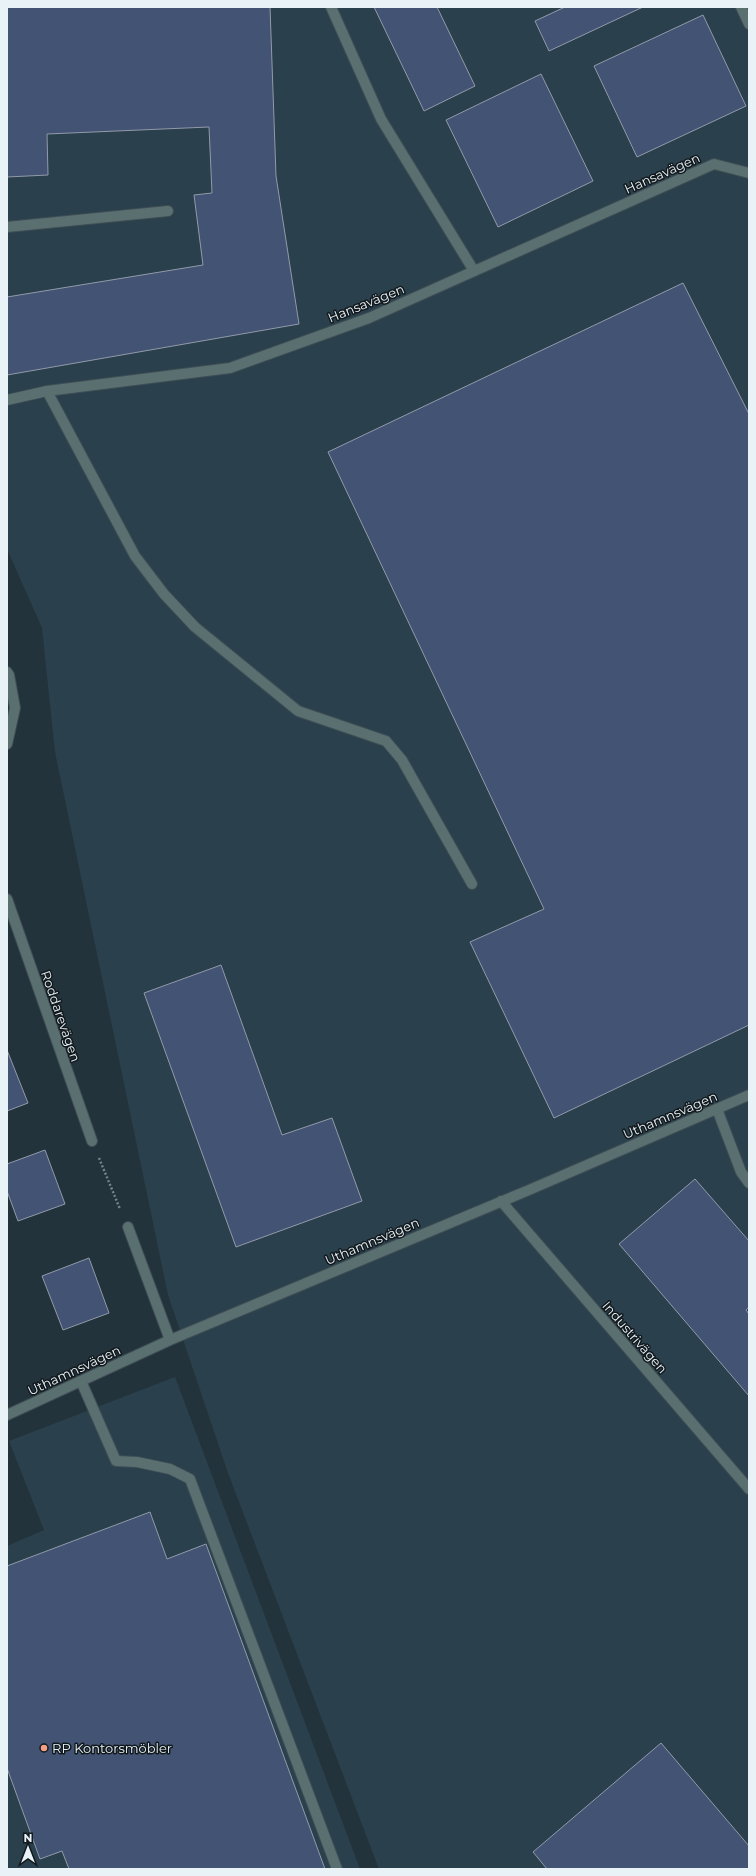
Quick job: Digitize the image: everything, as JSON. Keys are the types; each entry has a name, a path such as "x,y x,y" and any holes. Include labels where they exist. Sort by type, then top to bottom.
{"street":[{"path":"331,7 381,118 474,270"},
{"path":"741,7 749,24"},
{"name":"Hansavägen","path":"7,400 47,392 230,368 369,318 714,164 749,173"},
{"path":"7,227 168,211"},
{"path":"47,392 135,556 164,594 195,628 298,710 386,741 402,760 472,884"},
{"path":"7,672 10,675 16,708 7,744"},
{"name":"Roddarevägen","path":"7,898 92,1141"},
{"name":"Uthamnsvägen","path":"7,1415 170,1340 749,1095"},
{"path":"717,1109 741,1172 749,1183"},
{"name":"Industrivägen","path":"501,1200 749,1489"},
{"path":"128,1227 170,1340"},
{"path":"81,1381 116,1461 137,1462 170,1469 190,1479 337,1869"}],"path":[{"path":"92,1141 128,1227"}],"shaded area":[{"path":"7,7 749,7 749,1869 379,1869 228,1473 168,1295 55,752 42,628 7,549"},
{"path":"175,1377 360,1869 7,1869 7,1546 44,1530 9,1441"}],"building":[{"path":"7,7 270,7 276,176 299,324 7,375 7,297 203,265 194,195 212,193 209,127 47,134 48,175 7,177"},
{"path":"374,7 437,7 475,86 424,111"},
{"path":"565,7 643,7 549,51 535,21"},
{"path":"703,15 746,106 637,157 594,66"},
{"path":"541,74 593,181 498,227 446,120"},
{"path":"683,283 749,414 749,1025 554,1118 470,942 544,909 328,452"},
{"path":"221,965 282,1135 332,1118 362,1201 236,1247 144,993"},
{"path":"7,1050 28,1103 7,1111"},
{"path":"45,1150 65,1204 18,1221 7,1191 7,1164"},
{"path":"695,1179 749,1241 749,1307 746,1310 749,1314 749,1396 619,1244"},
{"path":"89,1258 109,1313 63,1330 42,1276"},
{"path":"150,1512 167,1559 206,1544 325,1869 69,1869 62,1851 40,1859 7,1768 7,1566"},
{"path":"661,1743 749,1846 749,1869 547,1869 533,1852"}],"place":[{"name":"RP Kontorsmöbler","path":"44,1748"}]}
